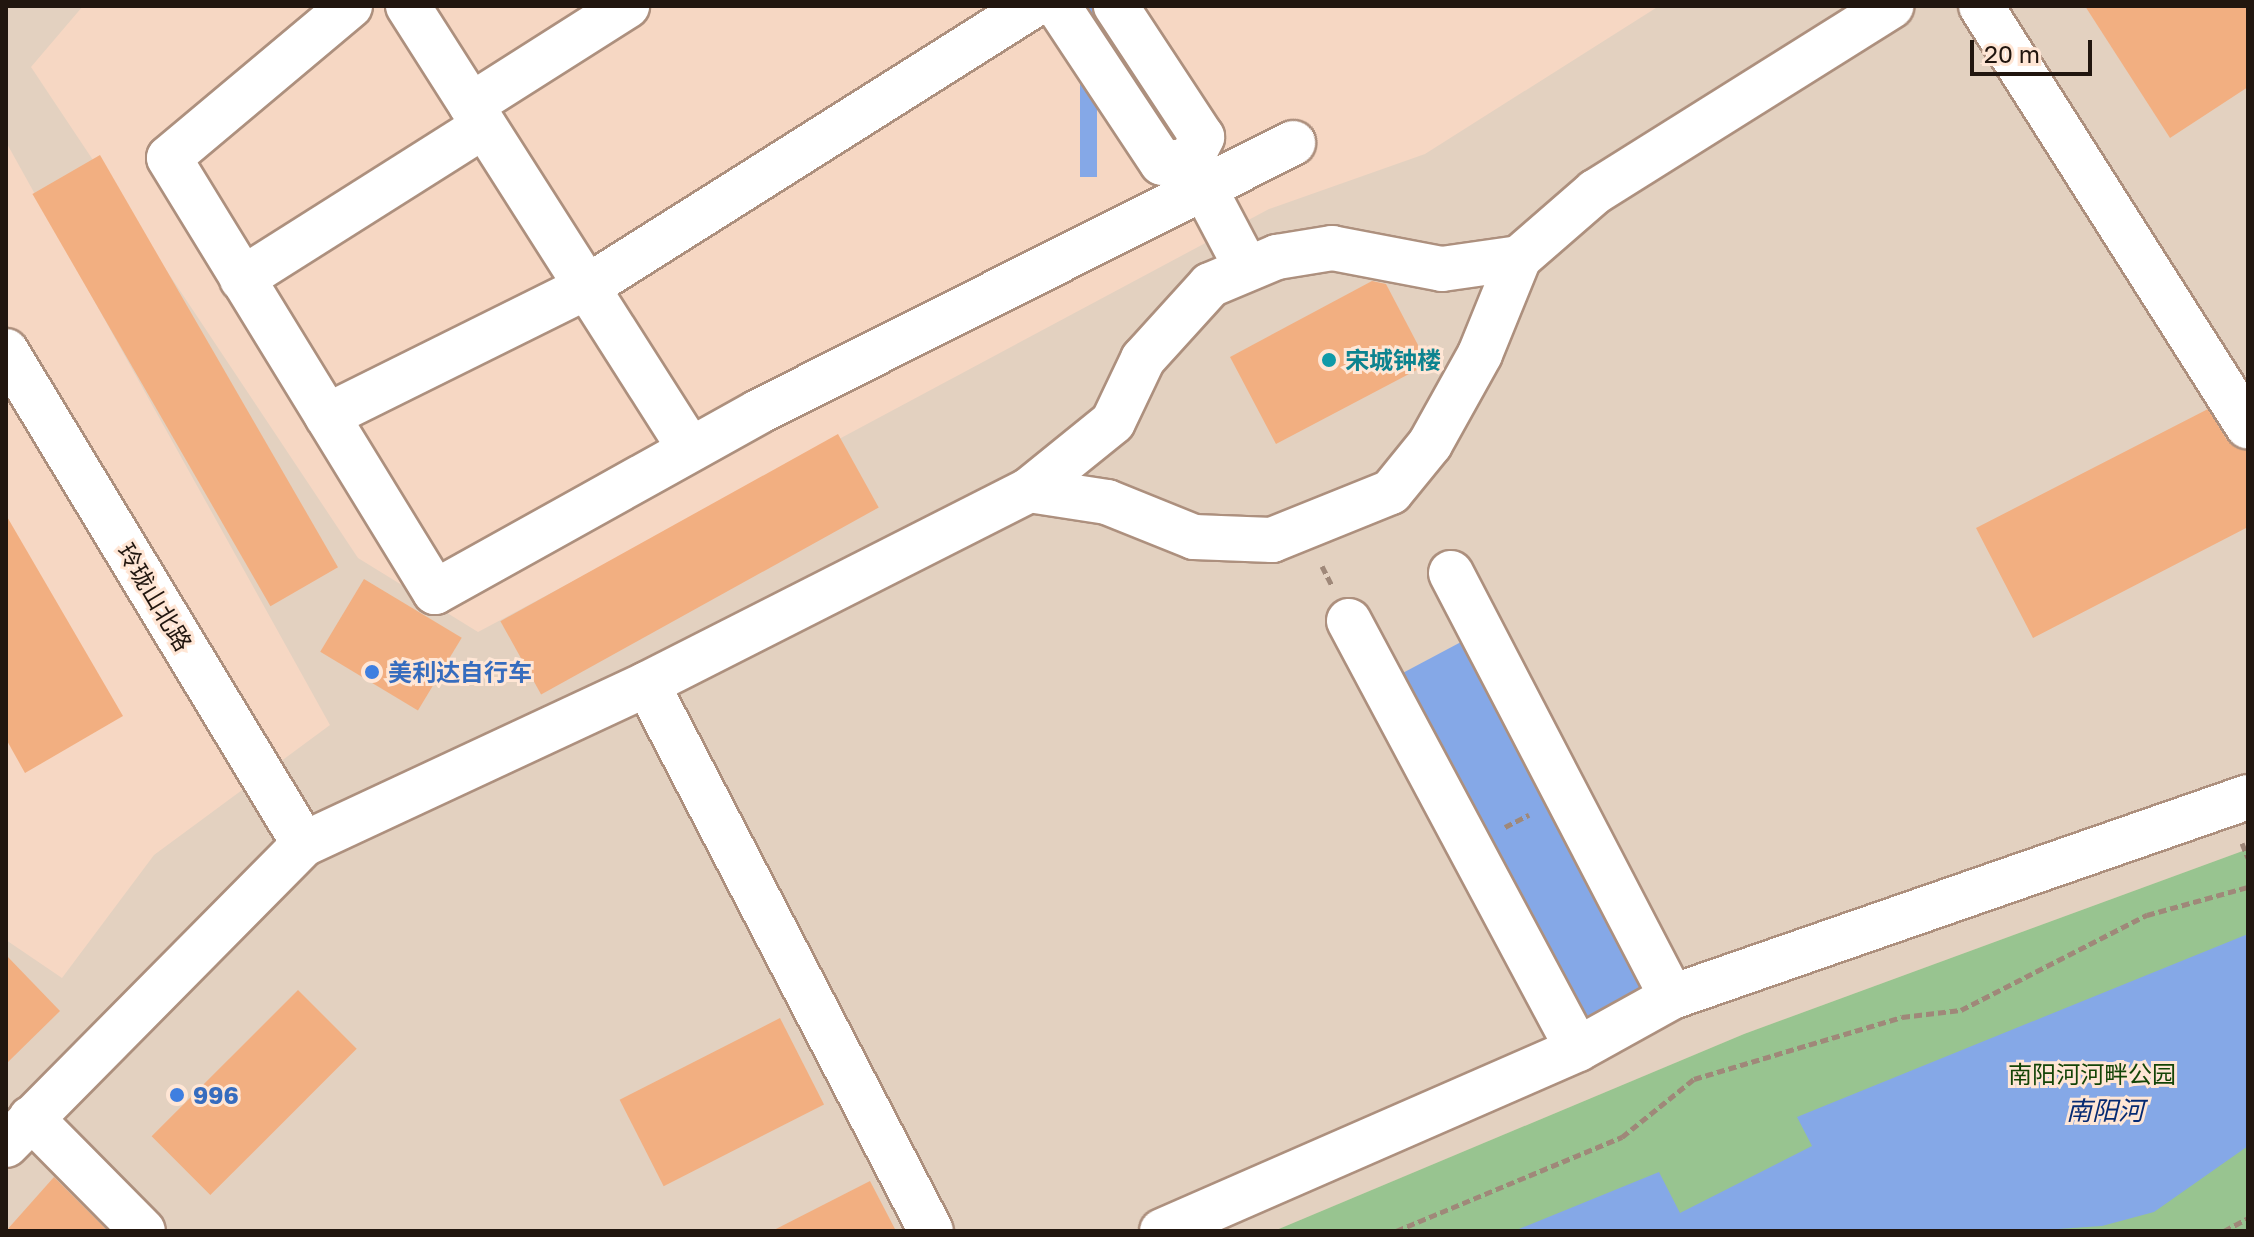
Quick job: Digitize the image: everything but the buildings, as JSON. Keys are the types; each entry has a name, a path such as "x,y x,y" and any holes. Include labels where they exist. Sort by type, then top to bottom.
{"street":[{"path":"350,6 169,158 435,592 690,449 1197,173"},
{"path":"408,6 690,449"},
{"path":"242,279 478,116 627,6"},
{"path":"327,416 587,287 1032,6"},
{"path":"1058,6 1162,163 1197,173 1254,167 1293,143"},
{"path":"1029,490 1107,502 1194,537 1272,540 1304,530 1391,492 1411,468 1480,354 1519,258 1595,192 1892,6"},
{"path":"1981,6 2248,426"},
{"path":"1132,12 1202,137 1197,173 1246,267"},
{"path":"143,1231 19,1131 304,844 647,684 1029,490 1113,422 1143,359 1176,316 1210,285 1246,267 1332,248 1442,269 1519,258"},
{"name":"玲珑山北路","path":"6,351 304,844"},
{"path":"1451,573 1672,997"},
{"path":"1349,621 1578,1049"},
{"path":"647,684 931,1231"},
{"path":"1162,1231 1578,1049 1672,997 2248,797"}],"path":[{"path":"1304,530 1349,621"},
{"path":"1469,846 1567,796"},
{"path":"1396,1231 1622,1137 1694,1079 1902,1017 1961,1010 2147,915 2248,887"},
{"path":"2224,1231 2248,1218"}],"shaded area":[{"path":"6,6 83,6 31,67 358,558 478,632 1269,209 1425,154 1659,6 2248,6 2248,849 1744,1034 1274,1231 6,1231 6,940 62,978 154,855 330,725 6,142"}],"green space":[{"name":"南阳河河畔公园","path":"2248,849 2248,1231 1274,1231 1744,1034"}],"water":[{"path":"1080,6 1097,6 1097,177 1080,177"},
{"path":"1461,642 1647,993 1582,1027 1396,677"},
{"name":"南阳河","path":"2248,934 2248,1146 2154,1212 2102,1226 2030,1231 1514,1231 1659,1172 1680,1213 1812,1146 1797,1117"}],"place":[{"name":"宋城钟楼","path":"1329,360"},
{"name":"美利达自行车","path":"372,672"},
{"name":"996","path":"177,1095"}]}
